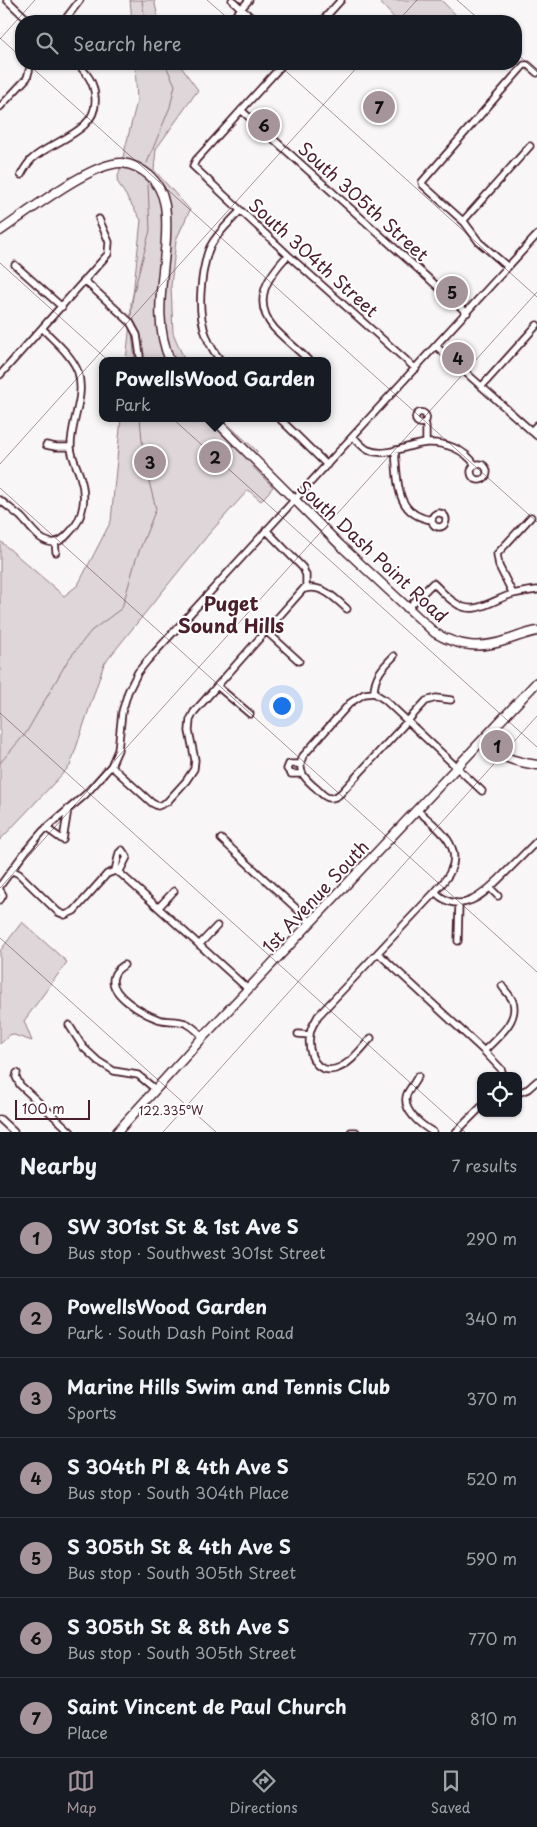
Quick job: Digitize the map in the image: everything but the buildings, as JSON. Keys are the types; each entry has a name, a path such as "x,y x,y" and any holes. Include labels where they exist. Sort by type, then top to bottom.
{"main road":[{"path":"0,231 79,179 104,167 123,163 132,165 147,174 160,190 165,207 166,240 159,310 161,332 169,357"},
{"name":"South Dash Point Road","path":"217,422 340,545 435,633 448,640 471,646 492,645 537,631"},
{"name":"1st Avenue South","path":"117,1132 203,1037 537,682"},
{"path":"482,741 503,757 537,765"}],"street":[{"path":"7,0 23,15"},
{"path":"69,15 80,0"},
{"path":"232,0 248,15"},
{"path":"236,15 249,0"},
{"path":"327,15 341,0"},
{"path":"522,66 524,64 528,65 537,73"},
{"path":"0,107 26,78 29,70"},
{"path":"21,174 34,157 64,136 90,123 95,108 95,94 89,77 83,70"},
{"path":"241,110 278,70"},
{"path":"508,267 479,242 471,229 422,183 519,70"},
{"name":"South 304th Street","path":"241,110 196,160 193,166 288,255 416,369"},
{"name":"South 305th Street","path":"241,110 467,313"},
{"path":"463,221 530,146"},
{"path":"218,357 207,340 202,325 200,306 202,280 210,246 240,211"},
{"path":"0,375 106,258 109,251 109,242 99,219"},
{"path":"0,901 3,897 1,891 2,884 25,852 46,828 92,789 111,766 120,743 124,702 138,672 537,235"},
{"path":"288,255 273,272 266,285 264,304 267,317 274,328 305,357"},
{"path":"15,265 62,307"},
{"path":"85,280 130,322 136,331 140,356"},
{"path":"482,386 537,325"},
{"path":"0,500 40,537 48,542 63,539 73,529 83,506 81,479 73,460 71,447 80,397 80,378 76,367 42,328"},
{"path":"436,346 537,436"},
{"path":"283,422 327,465"},
{"path":"425,422 426,443"},
{"path":"531,431 537,425"},
{"path":"353,437 367,449 380,452 426,443 457,448 475,465"},
{"path":"46,445 71,447"},
{"path":"395,450 398,486 404,503 415,515 432,520"},
{"path":"513,594 499,566 497,554 531,517"},
{"path":"111,766 154,805 160,806 170,799 194,769 195,760 189,731 190,720 217,686 305,589 307,581 304,570 266,530"},
{"path":"55,542 56,552"},
{"path":"407,608 433,583 454,603 473,609 482,608 513,594 537,590"},
{"path":"305,589 321,589 347,609"},
{"path":"266,631 299,661"},
{"path":"374,693 374,684 377,676 394,656"},
{"path":"217,686 250,714"},
{"path":"450,700 438,698 428,700 408,721 341,793 331,798 322,794 302,774 300,766 308,749 344,709 359,696 374,693 408,721 482,791"},
{"path":"300,766 289,764 287,769 291,774 302,774"},
{"path":"46,828 63,840 68,809"},
{"path":"371,1038 352,1059 340,1067 329,1070 315,1064 311,1055 311,1028 324,1010 435,892 451,872 454,854 450,844 444,835 417,810"},
{"path":"221,839 311,922"},
{"path":"435,892 444,900 459,903 477,898 536,846"},
{"path":"10,872 13,871 22,877 62,914 68,914 79,906 108,874 117,872 159,907 248,989"},
{"path":"490,888 498,896"},
{"path":"159,907 174,891"},
{"path":"458,941 459,903"},
{"path":"200,945 217,926"},
{"path":"378,953 484,1051 502,1072"},
{"path":"124,965 115,973 113,980 116,989 124,999 153,1017 187,1024 203,1037"},
{"path":"484,1051 508,1027 515,1014 513,1001 502,986"},
{"path":"69,1025 83,1047 98,1061 114,1071 138,1075 155,1089"},
{"path":"298,1034 310,1035"},
{"path":"17,1074 16,1077 20,1085 71,1132"},
{"path":"418,1076 407,1094 407,1107 410,1114 433,1132"},
{"path":"522,1091 537,1082"},
{"path":"456,1132 477,1111"},
{"path":"0,1119 14,1132"},
{"path":"351,1132 356,1132"}],"shaded area":[{"path":"130,0 154,0 158,15 131,15"},
{"path":"378,0 441,0 456,15 392,15"},
{"path":"135,70 183,70 198,90 156,149 154,170 190,210 176,240 171,286 173,333 183,357 126,357 141,220 117,181 137,101"},
{"path":"121,422 225,422 257,451 253,467 273,487 261,501 248,490 208,535 104,664 70,766 0,840 0,541 64,596 78,585 111,521"},
{"path":"22,922 67,962 24,1021 32,1041 11,1034 0,1044 0,951"}],"waterway":[{"path":"142,0 144,15"},
{"path":"147,163 170,107 175,85 168,70"},
{"path":"131,318 131,303 150,230 148,184"},
{"path":"132,333 135,357"},
{"path":"0,763 26,733 68,660 91,631 122,608 136,559 156,509 144,462 140,422"}],"place":[{"name":"Saint Vincent de Paul Church","path":"379,107"},
{"name":"S 305th St & 8th Ave S","path":"264,125"},
{"name":"S 305th St & 4th Ave S","path":"452,292"},
{"name":"S 304th Pl & 4th Ave S","path":"458,358"},
{"name":"PowellsWood Garden","path":"215,457"},
{"name":"Marine Hills Swim and Tennis Club","path":"150,462"},
{"name":"SW 301st St & 1st Ave S","path":"497,746"}],"district":[{"name":"Puget Sound Hills","path":"231,614"}]}
